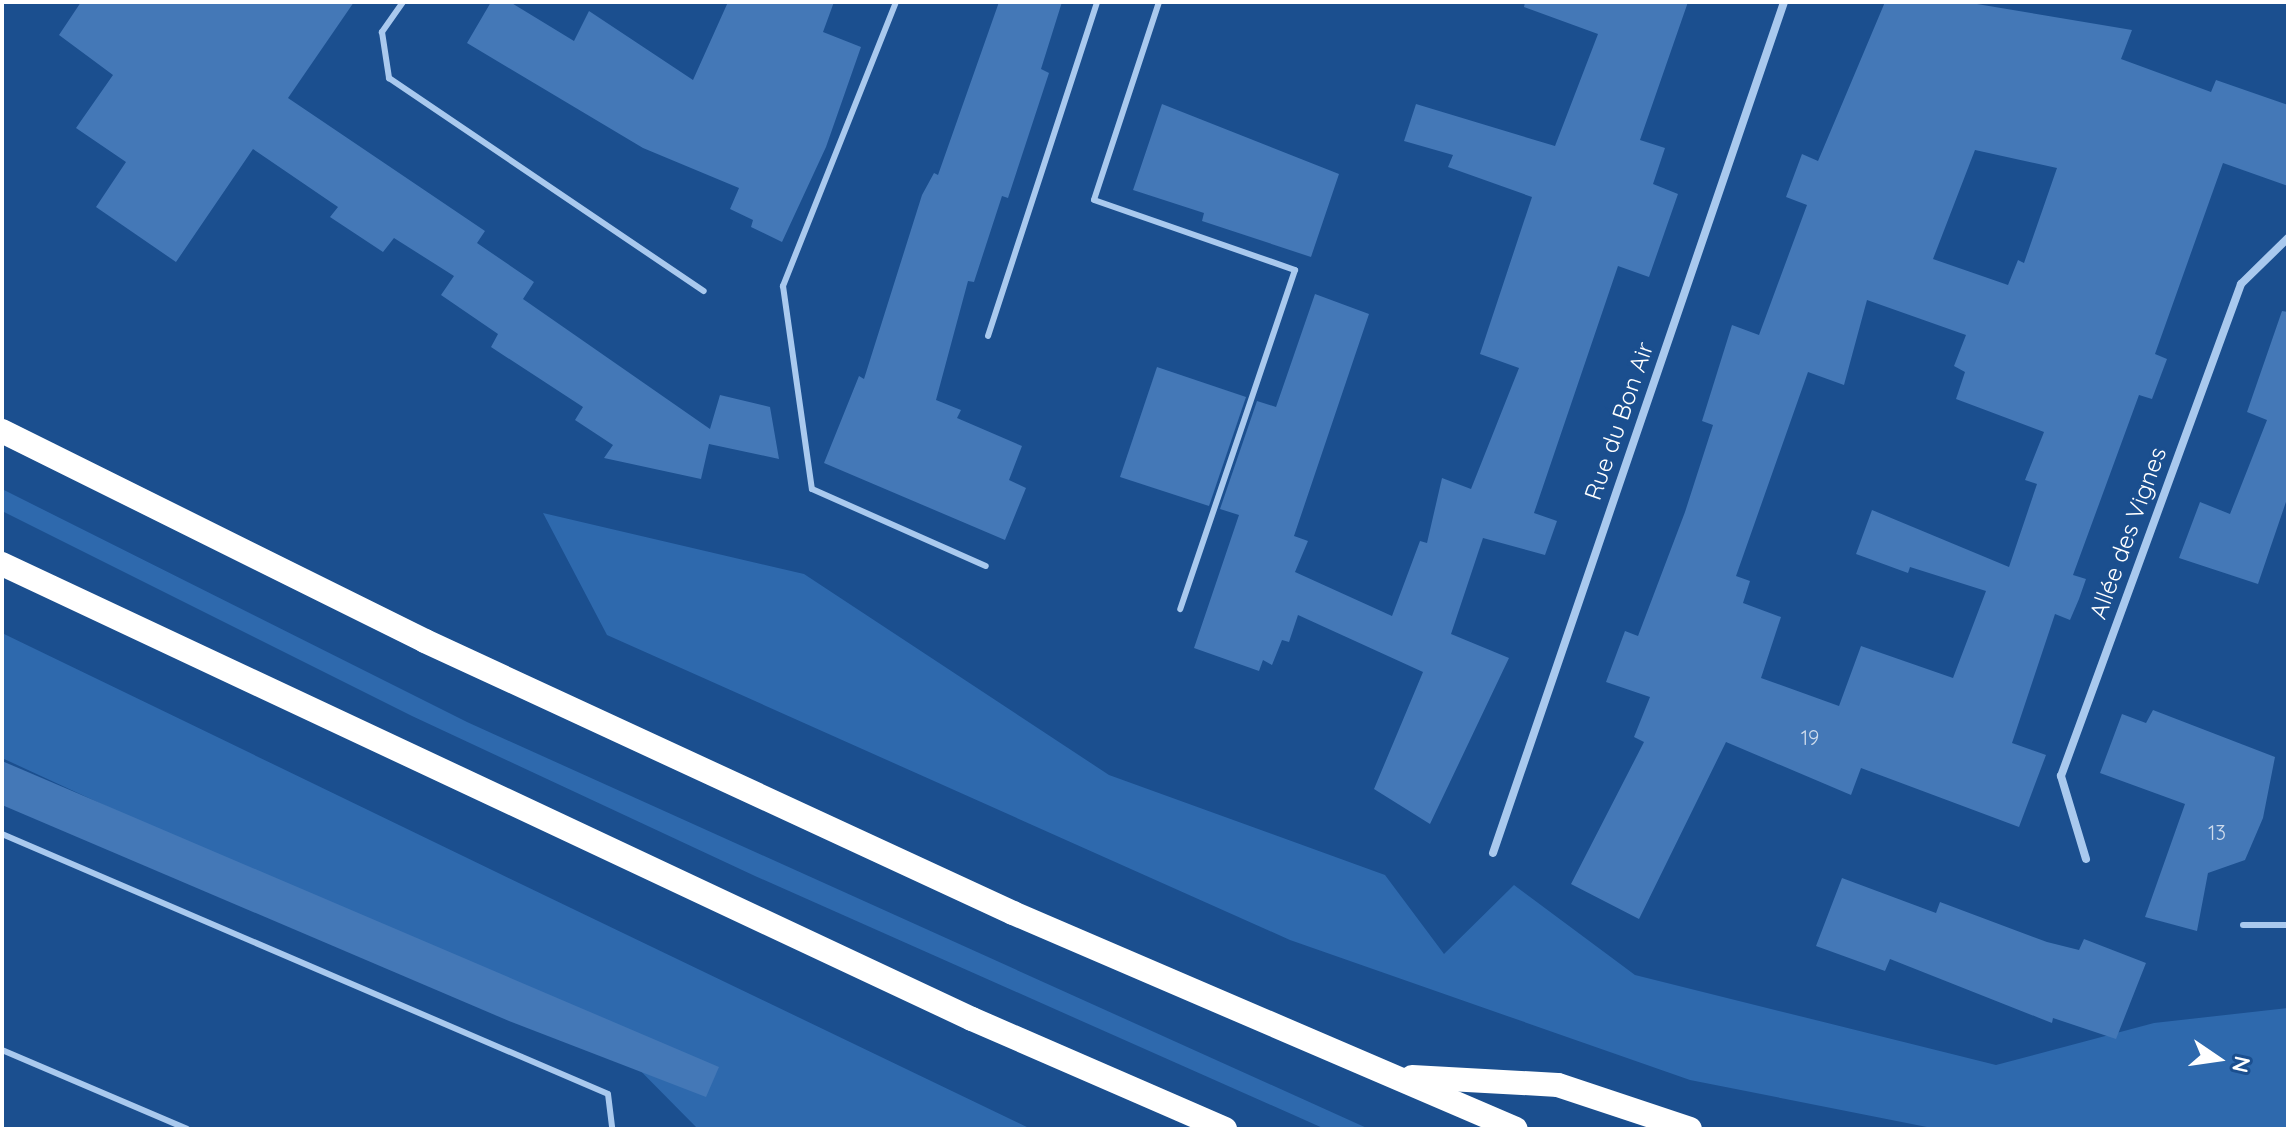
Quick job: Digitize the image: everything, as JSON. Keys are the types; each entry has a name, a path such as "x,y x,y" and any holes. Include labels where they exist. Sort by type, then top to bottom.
{"highway":[{"path":"2,431 425,641 1013,913 1516,1129"},
{"path":"2,564 875,975 1225,1129"},
{"path":"1397,1077 1558,1085 1690,1129"}],"street":[{"name":"Rue du Bon Air","path":"1493,853 1784,2"},
{"name":"Allée des Vignes","path":"2086,859 2061,776 2241,284 2288,238"}],"lane":[{"path":"403,2 382,32 389,78 704,291"},
{"path":"896,2 783,286 812,489 986,566"},
{"path":"988,336 1097,2"},
{"path":"1159,2 1094,200 1295,270 1180,609"},
{"path":"2,834 608,1094 612,1129"},
{"path":"2243,925 2288,925"},
{"path":"2,1050 187,1129"}],"shaded area":[{"path":"2,489 467,722 1369,1129 1325,1129 755,876 412,716 2,511"},
{"path":"543,513 804,574 1109,775 1385,875 1444,954 1514,885 1635,975 1996,1065 2154,1023 2288,1008 2288,1129 1937,1129 1690,1080 1290,940 607,635"},
{"path":"2,633 1031,1129 698,1129 607,1037 2,758"}],"building":[{"path":"81,2 354,2 288,98 485,231 477,243 534,282 523,299 710,429 720,395 770,407 779,459 709,444 701,479 604,458 613,445 575,420 583,407 491,347 498,334 441,295 454,276 394,238 383,252 330,217 338,207 253,149 176,262 96,207 126,162 76,128 113,75 59,35"},
{"path":"491,2 510,2 574,41 589,11 693,80 728,2 834,2 823,32 861,47 826,147 782,242 751,227 753,220 730,209 739,188 643,148 467,43"},
{"path":"999,2 1062,2 1041,69 1049,73 1008,198 1002,196 974,282 968,281 936,400 961,410 957,418 1022,446 1009,480 1026,488 1005,540 824,463 859,376 864,379 922,195 934,173 938,175"},
{"path":"1525,2 1688,2 1640,140 1665,148 1653,184 1678,194 1649,277 1618,266 1534,513 1557,521 1545,555 1483,538 1451,634 1509,658 1430,824 1374,789 1423,672 1298,615 1289,642 1282,640 1272,665 1263,660 1259,671 1194,648 1239,515 1220,509 1257,401 1276,407 1315,294 1369,314 1294,536 1308,541 1295,572 1392,616 1420,541 1427,543 1442,478 1471,489 1519,368 1480,354 1532,197 1448,167 1453,155 1404,141 1416,104 1555,146 1598,34 1524,7"},
{"path":"1885,2 1965,2 2132,30 2121,59 2211,92 2216,80 2288,105 2288,186 2223,163 2155,354 2167,359 2152,399 2139,395 2073,575 2086,579 2079,599 2070,620 2055,614 2012,743 2046,755 2019,827 1861,768 1851,795 1726,742 1639,919 1571,884 1644,742 1634,737 1650,697 1606,682 1625,631 1638,636 1685,512 1713,425 1702,421 1732,325 1759,335 1807,205 1786,197 1802,154 1818,161","holes":["1975,150 2057,168 2024,263 2018,260 2008,285 1933,259","1867,300 1966,335 1954,366 1965,372 1956,399 2044,432 2025,480 2037,484 2009,567 1872,510 1856,554 1908,573 1910,567 1986,591 1953,678 1861,646 1839,706 1761,678 1781,617 1743,603 1750,581 1736,576 1808,372 1844,385"]},
{"path":"1162,104 1339,174 1311,257 1202,221 1204,213 1133,190"},
{"path":"2282,311 2288,312 2288,496 2258,584 2179,558 2200,502 2230,514 2267,420 2247,412"},
{"path":"1157,367 1246,397 1209,506 1120,477"},
{"path":"2153,710 2275,757 2263,818 2245,860 2208,873 2197,931 2145,917 2185,804 2100,773 2122,714 2146,723"},
{"path":"2,761 719,1067 706,1097 509,1021 2,805"},
{"path":"1842,878 1936,913 1940,902 2047,942 2079,950 2084,939 2146,963 2116,1039 2053,1018 2052,1023 1890,959 1885,971 1816,946"}]}
